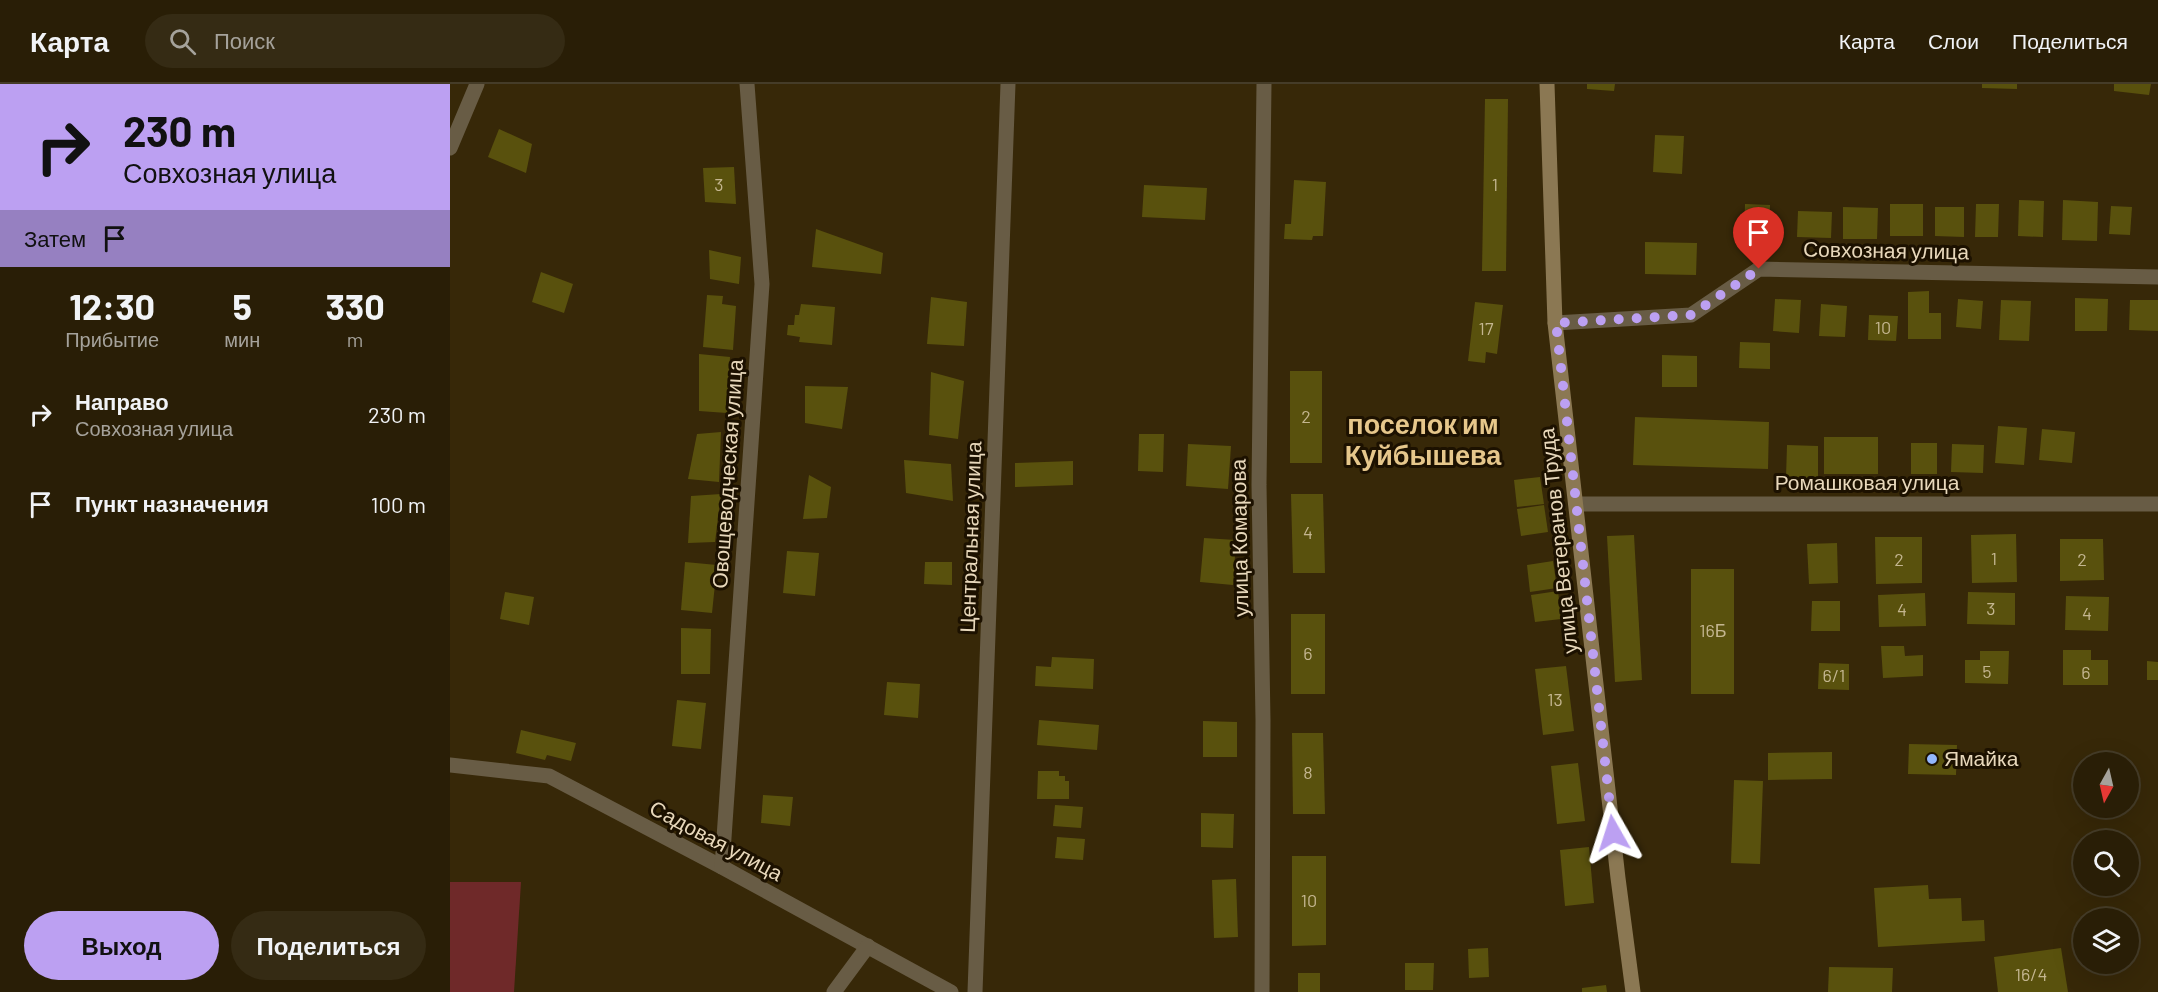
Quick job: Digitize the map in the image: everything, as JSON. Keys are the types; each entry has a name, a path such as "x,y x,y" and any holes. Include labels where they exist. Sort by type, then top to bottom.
{"street":[{"path":"450,148 477,84"},
{"name":"Овощеводческая улица","path":"722,867 762,284 747,84"},
{"name":"Центральная улица","path":"975,992 1008,84"},
{"name":"улица Комарова","path":"1262,992 1263,720 1259,474 1264,84"},
{"name":"улица Ветеранов Труда","path":"1547,84 1556,323 1618,878 1633,992"},
{"name":"Совхозная улица","path":"1556,323 1691,315 1759,269 2158,277"},
{"name":"Ромашковая улица","path":"1576,504 2158,504"},
{"name":"Садовая улица","path":"450,765 549,776 951,992"},
{"path":"834,992 868,946"}],"shaded area":[{"path":"450,882 521,882 514,992 450,992"}],"building":[{"path":"1587,84 1615,84 1614,91 1587,89"},
{"path":"1982,84 2017,84 2017,89 1982,88"},
{"path":"2114,84 2151,84 2149,95 2114,91"},
{"path":"1485,99 1508,99 1506,271 1482,271"},
{"path":"499,129 532,144 526,173 488,157"},
{"path":"1655,135 1684,136 1682,174 1653,172"},
{"path":"734,167 736,204 705,202 703,168"},
{"path":"1294,180 1326,182 1323,236 1313,236 1312,240 1284,239 1285,224 1291,224"},
{"path":"1144,185 1207,188 1205,220 1142,217"},
{"path":"2019,200 2044,201 2043,237 2018,236"},
{"path":"2063,200 2098,202 2097,241 2062,240"},
{"path":"1745,204 1770,205 1769,237 1744,236"},
{"path":"1890,204 1923,204 1923,236 1890,236"},
{"path":"1976,204 1999,204 1998,237 1975,237"},
{"path":"2111,206 2132,207 2130,235 2109,234"},
{"path":"1843,207 1878,208 1877,239 1843,239"},
{"path":"1935,207 1964,207 1964,237 1935,236"},
{"path":"1798,211 1832,212 1831,238 1797,237"},
{"path":"816,229 883,253 881,274 812,267"},
{"path":"1645,242 1697,243 1696,275 1645,274"},
{"path":"709,250 741,257 739,284 710,279"},
{"path":"541,272 573,284 564,313 532,302"},
{"path":"1929,291 1929,313 1941,313 1941,339 1908,339 1908,292"},
{"path":"707,295 723,296 722,304 736,306 733,350 703,347"},
{"path":"931,297 967,302 964,346 927,344"},
{"path":"2075,298 2108,299 2107,331 2075,331"},
{"path":"1775,299 1801,300 1799,333 1773,331"},
{"path":"1958,299 1983,301 1981,329 1956,327"},
{"path":"2001,300 2031,301 2029,341 1999,340"},
{"path":"2130,300 2158,300 2158,331 2129,330"},
{"path":"1475,302 1503,305 1497,354 1486,352 1485,363 1468,361"},
{"path":"801,304 835,307 832,345 799,342 800,337 787,335 788,325 794,325 795,315 799,315"},
{"path":"1821,304 1847,306 1845,337 1819,336"},
{"path":"1869,315 1898,316 1896,341 1868,340"},
{"path":"1740,342 1770,343 1770,369 1739,368"},
{"path":"699,354 730,357 727,413 699,411"},
{"path":"1662,355 1697,356 1697,387 1662,387"},
{"path":"1290,371 1322,371 1322,463 1290,463"},
{"path":"931,372 964,381 958,439 929,435"},
{"path":"805,386 848,387 842,429 805,423"},
{"path":"1635,417 1769,422 1768,469 1633,465"},
{"path":"1998,426 2027,428 2024,465 1995,463"},
{"path":"2042,429 2075,432 2072,463 2039,460"},
{"path":"721,432 719,482 688,479 697,434"},
{"path":"1139,434 1164,434 1163,472 1138,471"},
{"path":"1824,437 1878,437 1878,474 1824,474"},
{"path":"1911,443 1937,443 1937,474 1911,474"},
{"path":"1188,444 1231,446 1228,489 1186,486"},
{"path":"1952,444 1984,445 1983,473 1951,472"},
{"path":"1787,445 1818,446 1818,479 1786,478"},
{"path":"904,460 951,464 953,501 906,493"},
{"path":"1073,461 1073,485 1015,487 1015,463"},
{"path":"809,475 831,487 827,518 803,519"},
{"path":"1540,477 1544,504 1517,507 1514,480"},
{"path":"721,494 715,542 688,543 691,496"},
{"path":"1291,494 1323,494 1325,573 1293,573"},
{"path":"1544,505 1548,532 1521,536 1517,509"},
{"path":"2016,534 2017,582 1972,583 1971,535"},
{"path":"1634,535 1642,680 1615,682 1607,536"},
{"path":"1875,537 1922,537 1922,583 1876,584"},
{"path":"1204,538 1236,540 1233,585 1200,582"},
{"path":"2060,539 2103,539 2104,580 2060,581"},
{"path":"1837,543 1838,583 1809,584 1807,544"},
{"path":"787,551 819,553 815,596 783,593"},
{"path":"1553,561 1557,588 1530,592 1527,565"},
{"path":"685,562 717,565 712,613 681,610"},
{"path":"925,562 952,562 952,585 924,584"},
{"path":"1691,569 1734,569 1734,694 1691,694"},
{"path":"1558,591 1561,619 1535,622 1531,595"},
{"path":"505,592 534,597 529,625 500,619"},
{"path":"1968,592 2015,593 2015,625 1967,624"},
{"path":"1925,593 1926,626 1879,627 1878,595"},
{"path":"2066,596 2109,597 2108,631 2065,630"},
{"path":"1812,601 1840,601 1840,631 1811,631"},
{"path":"1291,614 1325,614 1325,694 1291,694"},
{"path":"681,628 711,629 710,674 681,674"},
{"path":"1881,646 1904,646 1905,656 1923,655 1923,676 1883,678"},
{"path":"2063,650 2091,650 2091,660 2108,660 2108,685 2063,685"},
{"path":"1980,651 2009,651 2008,684 1965,683 1965,660 1980,660"},
{"path":"1052,657 1094,659 1093,689 1035,686 1036,666 1051,667"},
{"path":"2147,661 2158,662 2158,680 2147,680"},
{"path":"1819,663 1849,664 1849,690 1818,689"},
{"path":"1566,666 1574,731 1543,735 1535,669"},
{"path":"887,682 920,684 918,718 884,715"},
{"path":"677,700 706,703 701,749 672,746"},
{"path":"1039,720 1099,725 1097,750 1037,745"},
{"path":"1203,721 1237,722 1237,757 1203,757"},
{"path":"521,730 576,743 571,761 547,755 545,760 516,753"},
{"path":"1292,733 1323,733 1325,814 1293,814"},
{"name":"Ямайка","path":"1909,744 1957,745 1956,775 1908,774"},
{"path":"1832,752 1832,779 1768,780 1768,753"},
{"path":"1578,763 1585,821 1557,824 1551,766"},
{"path":"1038,771 1059,771 1059,776 1065,776 1065,781 1069,781 1069,799 1037,799"},
{"path":"1734,780 1763,781 1760,864 1731,863"},
{"path":"763,795 793,797 790,826 761,823"},
{"path":"1055,805 1083,807 1081,828 1053,826"},
{"path":"1201,813 1234,814 1233,848 1201,847"},
{"path":"1057,837 1085,839 1083,860 1055,858"},
{"path":"1589,847 1594,903 1565,906 1560,850"},
{"path":"1292,856 1326,856 1326,945 1292,946"},
{"path":"1236,879 1238,937 1214,938 1212,880"},
{"path":"1928,885 1929,899 1961,898 1962,921 1984,920 1985,941 1878,947 1874,888"},
{"path":"1488,948 1489,977 1469,978 1468,949"},
{"path":"2061,948 2068,992 1998,992 1994,957"},
{"path":"1405,963 1434,963 1433,990 1405,990"},
{"path":"1829,967 1893,968 1892,992 1828,992"},
{"path":"1298,973 1320,973 1320,992 1298,992"},
{"path":"1606,985 1607,992 1582,992 1582,988"}],"place":[{"name":"Ямайка","path":"1932,759"}],"district":[{"name":"поселок им Куйбышева","path":"1423,440"}],"route":[{"path":"1613,833 1556,323 1691,315 1759,269"}]}
